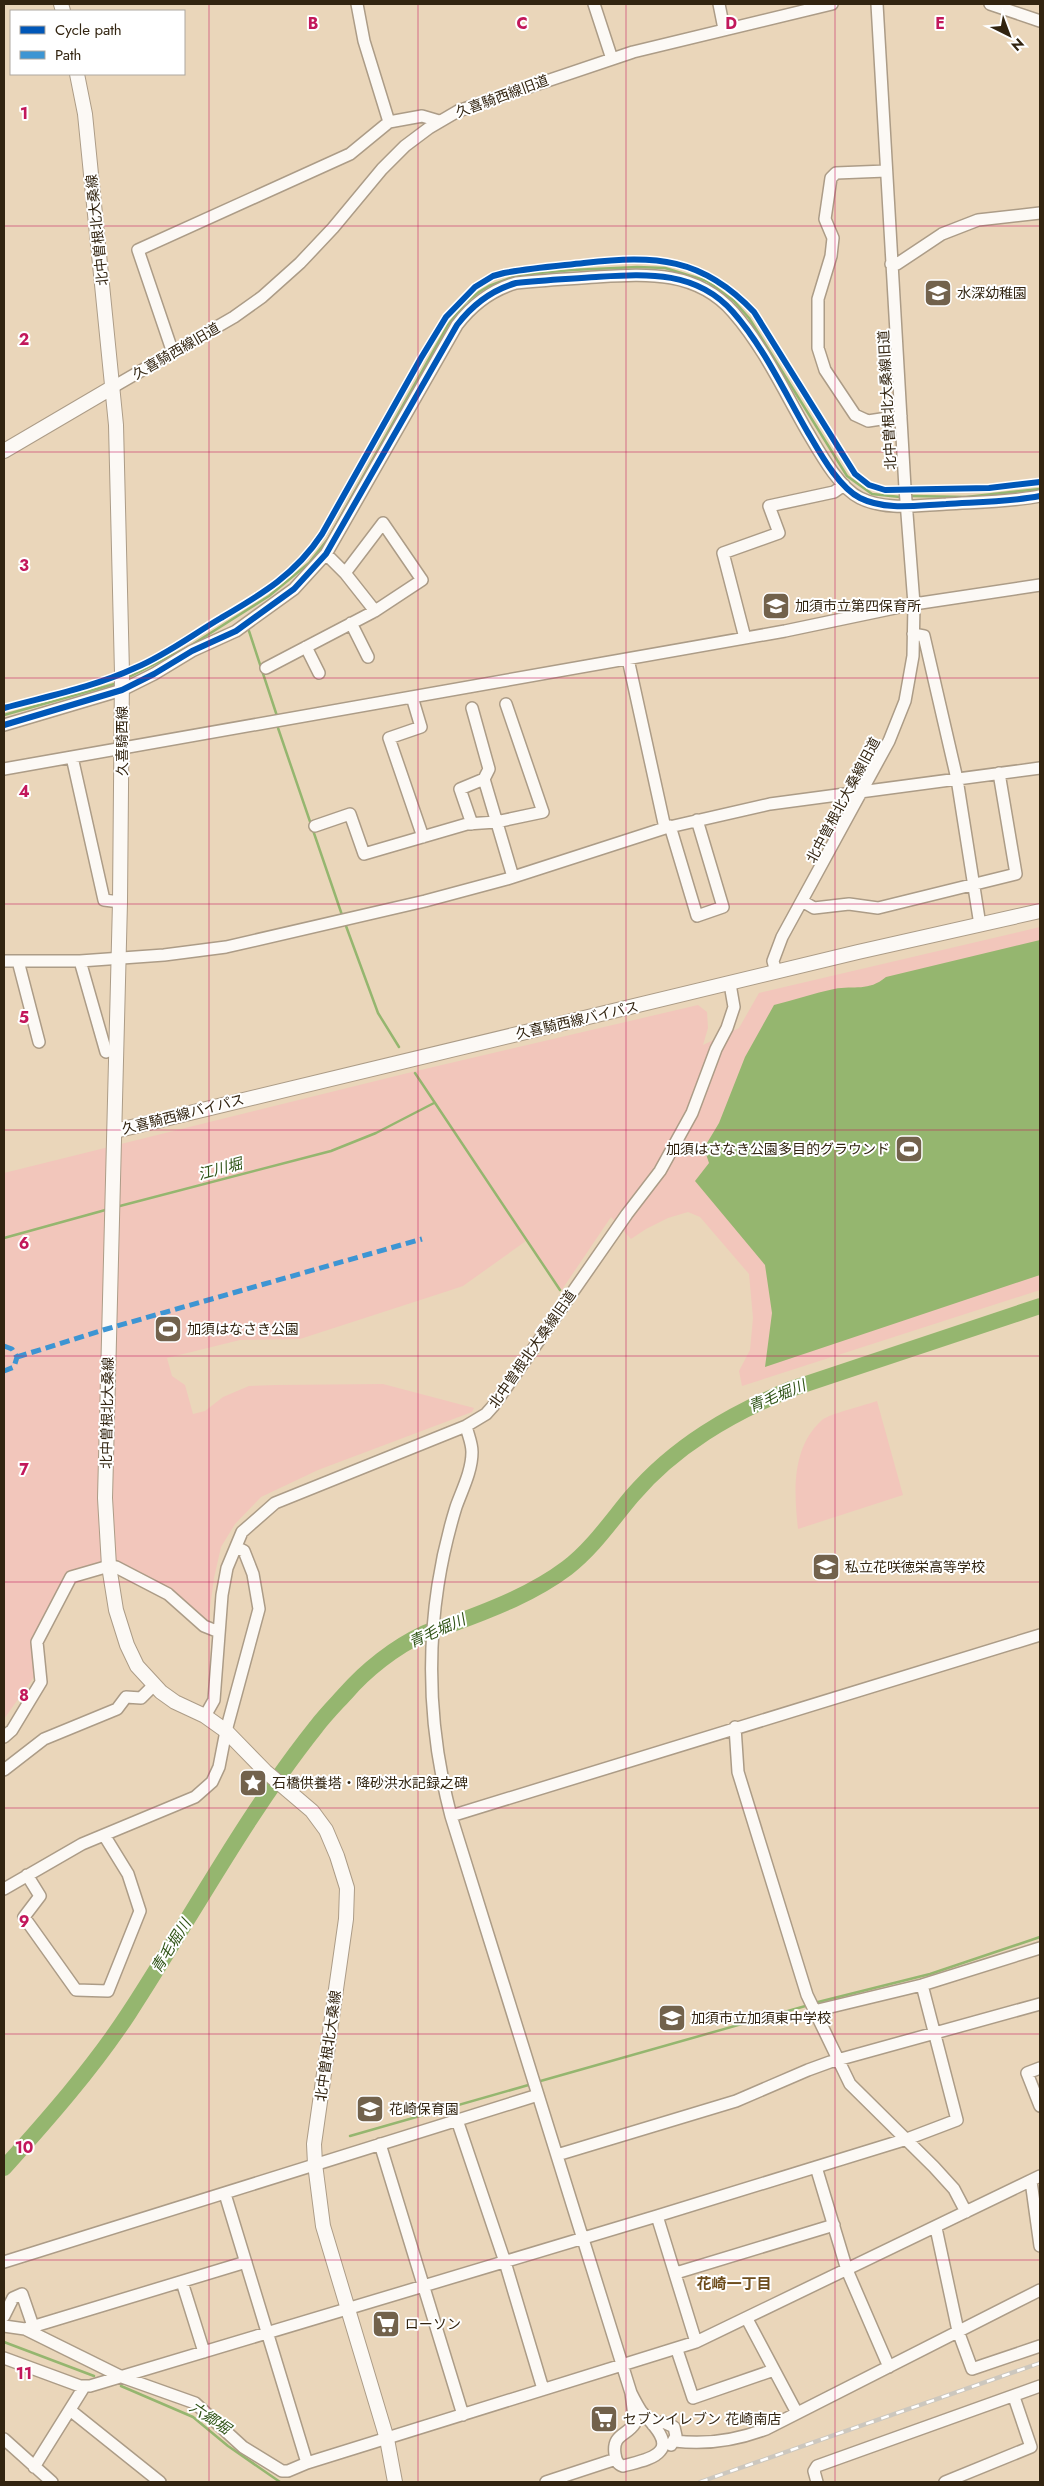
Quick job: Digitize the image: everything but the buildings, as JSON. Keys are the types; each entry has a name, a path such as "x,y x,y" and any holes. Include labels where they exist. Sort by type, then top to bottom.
{"main road":[{"name":"北中曽根北大桑線","path":"77,75 85,114 113,387"},
{"path":"4,450 113,387"},
{"name":"久喜騎西線","path":"113,387 116,425 122,673 115,1131"},
{"name":"久喜騎西線バイパス","path":"115,1131 776,972 1040,912"},
{"name":"北中曽根北大桑線","path":"115,1131 105,1498 109,1566 116,1610 127,1645 137,1666 154,1685 175,1702 205,1716 226,1731 265,1771 312,1811 326,1830 335,1850 347,1888 343,1950 314,2144 315,2164 323,2226 387,2439 396,2482"}],"street":[{"path":"357,4 364,40 390,122"},
{"path":"594,4 612,58"},
{"path":"718,4 724,29"},
{"name":"久喜騎西線旧道","path":"113,387 234,317 280,282 333,228 382,169 411,141 440,121 470,105 612,58 832,4"},
{"name":"北中曽根北大桑線旧道","path":"776,972 773,961 776,950 889,741 905,701 913,656 914,604 891,264 877,4"},
{"path":"990,4 1040,21"},
{"path":"173,353 138,250 350,154 390,122 422,116 440,121"},
{"path":"886,171 840,172 831,178 825,219 833,238 831,256 818,300 818,348 825,370 855,415 868,421 901,416"},
{"path":"891,264 897,264 942,234 978,220 1040,214"},
{"path":"4,725 122,690 192,652 236,631 294,589 326,554 457,324 472,307 491,294 504,287 524,282 662,275 685,281 716,298 732,312 753,341 824,459 844,485 860,498 873,503 906,506 1010,502 1040,496"},
{"path":"745,638 723,553 779,532 769,506 834,492 844,485"},
{"path":"266,668 351,624 422,580 384,523 345,572"},
{"path":"326,554 345,572 374,611"},
{"path":"4,769 745,638 868,615 914,604 1040,585"},
{"path":"351,624 368,657"},
{"path":"913,634 924,636 957,779 980,925"},
{"path":"306,647 319,673"},
{"path":"628,659 668,827 697,916 723,907 697,820"},
{"path":"412,697 421,727 389,738 423,837"},
{"path":"315,826 350,814 364,854 472,824 496,822 542,812 506,704"},
{"path":"472,708 489,768 484,779 513,877"},
{"path":"72,758 104,900 120,902"},
{"path":"4,961 80,961 188,953 235,945 425,901 513,877 668,827 697,820 770,804 1040,768"},
{"path":"802,901 814,908 849,904 878,908 974,886 1016,874 999,773"},
{"path":"472,824 460,789 484,779"},
{"path":"18,961 40,1042"},
{"path":"80,961 106,1052"},
{"name":"北中曽根北大桑線旧道","path":"205,1716 214,1700 219,1632 227,1568 242,1532 275,1503 466,1426 478,1420 494,1405 627,1214 660,1171 692,1113 716,1049 727,1028 734,1007 730,984"},
{"path":"466,1426 470,1442 471,1461 448,1532 435,1614 431,1664 435,1738 450,1816 622,2366 631,2393 640,2410 660,2437 662,2445 660,2451"},
{"path":"4,1889 61,1855 202,1793 216,1776 258,1609 258,1595 250,1567 244,1551 236,1547"},
{"path":"4,1737 12,1730 41,1682 37,1642 71,1577 109,1566 116,1567 168,1594 204,1626 219,1632"},
{"path":"450,1816 1040,1635"},
{"path":"4,1770 44,1739 117,1709 126,1697 141,1698 154,1685"},
{"path":"735,1727 738,1772 806,1995 850,2084 907,2139 954,2189 966,2212"},
{"path":"26,1875 40,1896 24,1917 76,1990 108,1991 140,1912 128,1874 104,1835"},
{"path":"814,2011 922,1985 1040,1948"},
{"path":"4,2358 84,2386 122,2377 583,2239 907,2139 957,2120 922,1985"},
{"path":"557,2155 736,2101 808,2070 838,2060 1040,2004"},
{"path":"1040,2068 1028,2073 1040,2106"},
{"path":"4,2262 538,2095"},
{"path":"457,2120 505,2262 543,2389"},
{"path":"380,2144 463,2415"},
{"path":"816,2167 847,2270 888,2367"},
{"path":"4,2316 13,2298 22,2294 29,2327 122,2377 195,2404 244,2447 282,2470 288,2471 307,2463 543,2389 678,2350 747,2319 1036,2178 1040,2246"},
{"path":"225,2194 307,2463"},
{"path":"657,2216 696,2342"},
{"path":"676,2273 834,2225"},
{"path":"936,2228 958,2331 972,2369 1040,2346"},
{"path":"4,2326 29,2327 246,2262"},
{"path":"182,2282 204,2352"},
{"path":"631,2393 635,2423 615,2440 616,2459 623,2466 660,2451 675,2441 705,2442 744,2437 797,2413 1040,2290"},
{"path":"747,2319 797,2413"},
{"path":"678,2350 693,2398 774,2370"},
{"path":"34,2467 84,2386"},
{"path":"817,2482 814,2471 817,2466 1014,2397 1040,2386"},
{"path":"945,2482 1031,2448 1014,2397"},
{"path":"70,2410 160,2482"},
{"path":"652,2425 663,2422 671,2424 676,2431 675,2441"},
{"path":"4,2439 52,2482"},
{"path":"546,2482 616,2459"}],"shaded area":[{"name":"加須はなさき公園","path":"1040,927 1040,1290 742,1386 739,1371 750,1350 753,1318 749,1274 700,1217 688,1212 668,1218 631,1239 611,1217 561,1291 526,1241 463,1286 448,1291 300,1339 240,1340 167,1358 172,1376 185,1385 193,1414 205,1411 223,1397 249,1386 276,1385 383,1384 474,1408 472,1412 318,1470 261,1497 235,1524 221,1547 214,1578 208,1622 177,1594 119,1562 69,1574 33,1640 36,1674 4,1719 4,1173 412,1072 698,1005 707,1012 708,1028 703,1045 739,1028 759,993"},
{"name":"加須はさなき公園多目的グラウンド","path":"1040,940 1040,1275 765,1367 772,1313 765,1265 695,1181 709,1163 704,1148 719,1123 745,1057 774,1005 819,992 873,985 886,977"},
{"path":"877,1401 903,1495 798,1529 797,1471 800,1457 812,1431 826,1418"}],"waterway":[{"path":"127,678 190,646 269,596 309,563 328,539 448,325 466,302 479,292 489,286 518,275 637,267 665,268 707,281 734,301 749,318 847,476 872,494 900,497"},
{"path":"911,496 966,497 1040,489"},
{"path":"249,631 277,716"},
{"path":"4,715 118,683"},
{"path":"278,728 342,915"},
{"path":"346,926 378,1013 399,1047"},
{"path":"415,1073 560,1290"},
{"name":"江川堀","path":"116,1207 331,1151 376,1133 434,1103"},
{"name":"江川堀","path":"4,1238 109,1209"},
{"name":"青毛堀川","path":"4,2168 70,2093 115,2033 242,1832 290,1761 319,1723 354,1684 372,1668 402,1645 423,1634 455,1623 527,1593 567,1568 585,1552 632,1496 666,1462 705,1433 746,1409 791,1389 1040,1306"},
{"path":"814,2003 930,1974 1040,1937"},
{"path":"537,2082 809,2005"},
{"path":"350,2136 532,2084"},
{"name":"六郷堀","path":"4,2342 94,2376"},
{"name":"六郷堀","path":"121,2386 193,2417 228,2446 280,2482"}],"railway":[{"path":"700,2482 1040,2363"}],"marked path":[{"path":"17,1357 103,1330 422,1239"},
{"path":"4,1346 12,1349 17,1357 14,1367 4,1371"}],"cycle path":[{"path":"4,708 87,686 146,663 250,601 289,572 301,561 322,534 446,317 475,287 493,276 504,273 534,268 633,260 655,260 696,270 735,294 754,312 855,474 869,485 885,490 989,488 1040,482"},
{"path":"4,725 122,690 154,674 192,651 236,631 294,589 326,554 457,325 470,311 491,294 516,283 633,275 669,278 703,288 719,298 744,325 764,354 823,458 844,486 860,498 881,505 903,506 1005,501 1040,496"}],"place":[{"name":"水深幼稚園","path":"938,293"},
{"name":"加須市立第四保育所","path":"776,606"},
{"name":"加須はさなき公園多目的グラウンド","path":"909,1149"},
{"name":"加須はなさき公園","path":"168,1329"},
{"name":"私立花咲徳栄高等学校","path":"826,1567"},
{"name":"石橋供養塔・降砂洪水記録之碑","path":"253,1783"},
{"name":"加須市立加須東中学校","path":"672,2018"},
{"name":"花崎保育園","path":"370,2109"},
{"name":"ローソン","path":"386,2324"},
{"name":"セブンイレブン 花崎南店","path":"604,2419"}],"district":[{"name":"花崎一丁目","path":"734,2284"}]}
